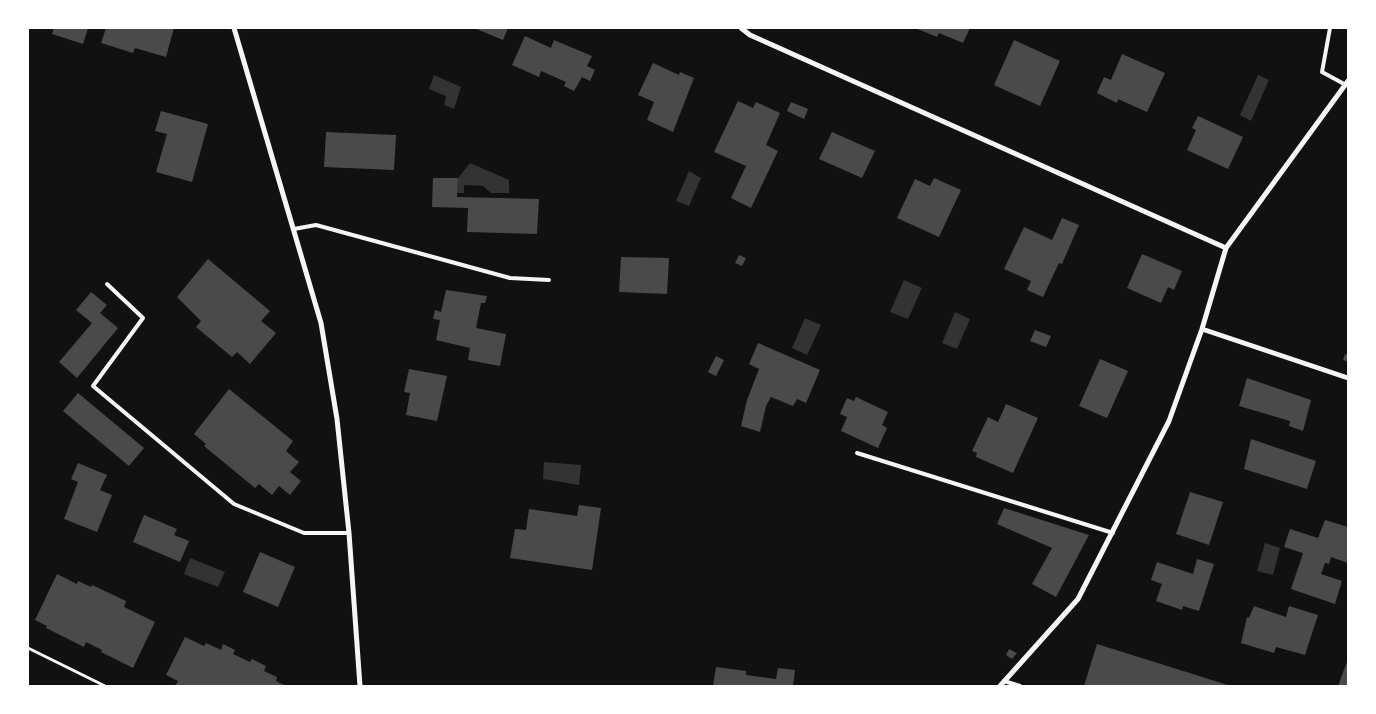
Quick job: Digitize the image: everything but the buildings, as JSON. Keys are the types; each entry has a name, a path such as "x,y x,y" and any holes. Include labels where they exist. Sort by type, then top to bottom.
{"street":[{"path":"234,28 321,323 337,418 349,533 360,686"},
{"path":"741,28 750,35 1226,248"},
{"path":"1000,686 1078,599 1169,421 1202,329 1226,248 1347,83"},
{"path":"1202,329 1348,378"}],"lane":[{"path":"1330,28 1322,72 1347,83"},
{"path":"294,229 316,225 510,278 549,280"},
{"path":"106,284 143,318 93,386 234,504 304,533 349,533"},
{"path":"857,453 1113,533"},
{"path":"1004,681 1020,686"}],"path":[{"path":"28,648 105,686"}],"shaded area":[{"path":"434,75 461,87 454,109 444,105 446,96 429,89"},
{"path":"1258,75 1269,80 1251,121 1240,115"},
{"path":"470,163 509,180 509,193 491,193 483,186 464,185 464,193 457,193 458,178"},
{"path":"689,171 701,178 689,206 676,201"},
{"path":"904,280 922,288 908,319 890,312"},
{"path":"955,312 970,319 957,349 942,343"},
{"path":"805,318 821,325 807,355 792,348"},
{"path":"544,462 581,465 579,485 543,479"},
{"path":"1265,543 1280,548 1273,575 1257,571"},
{"path":"190,558 225,572 218,587 184,574"}]}
